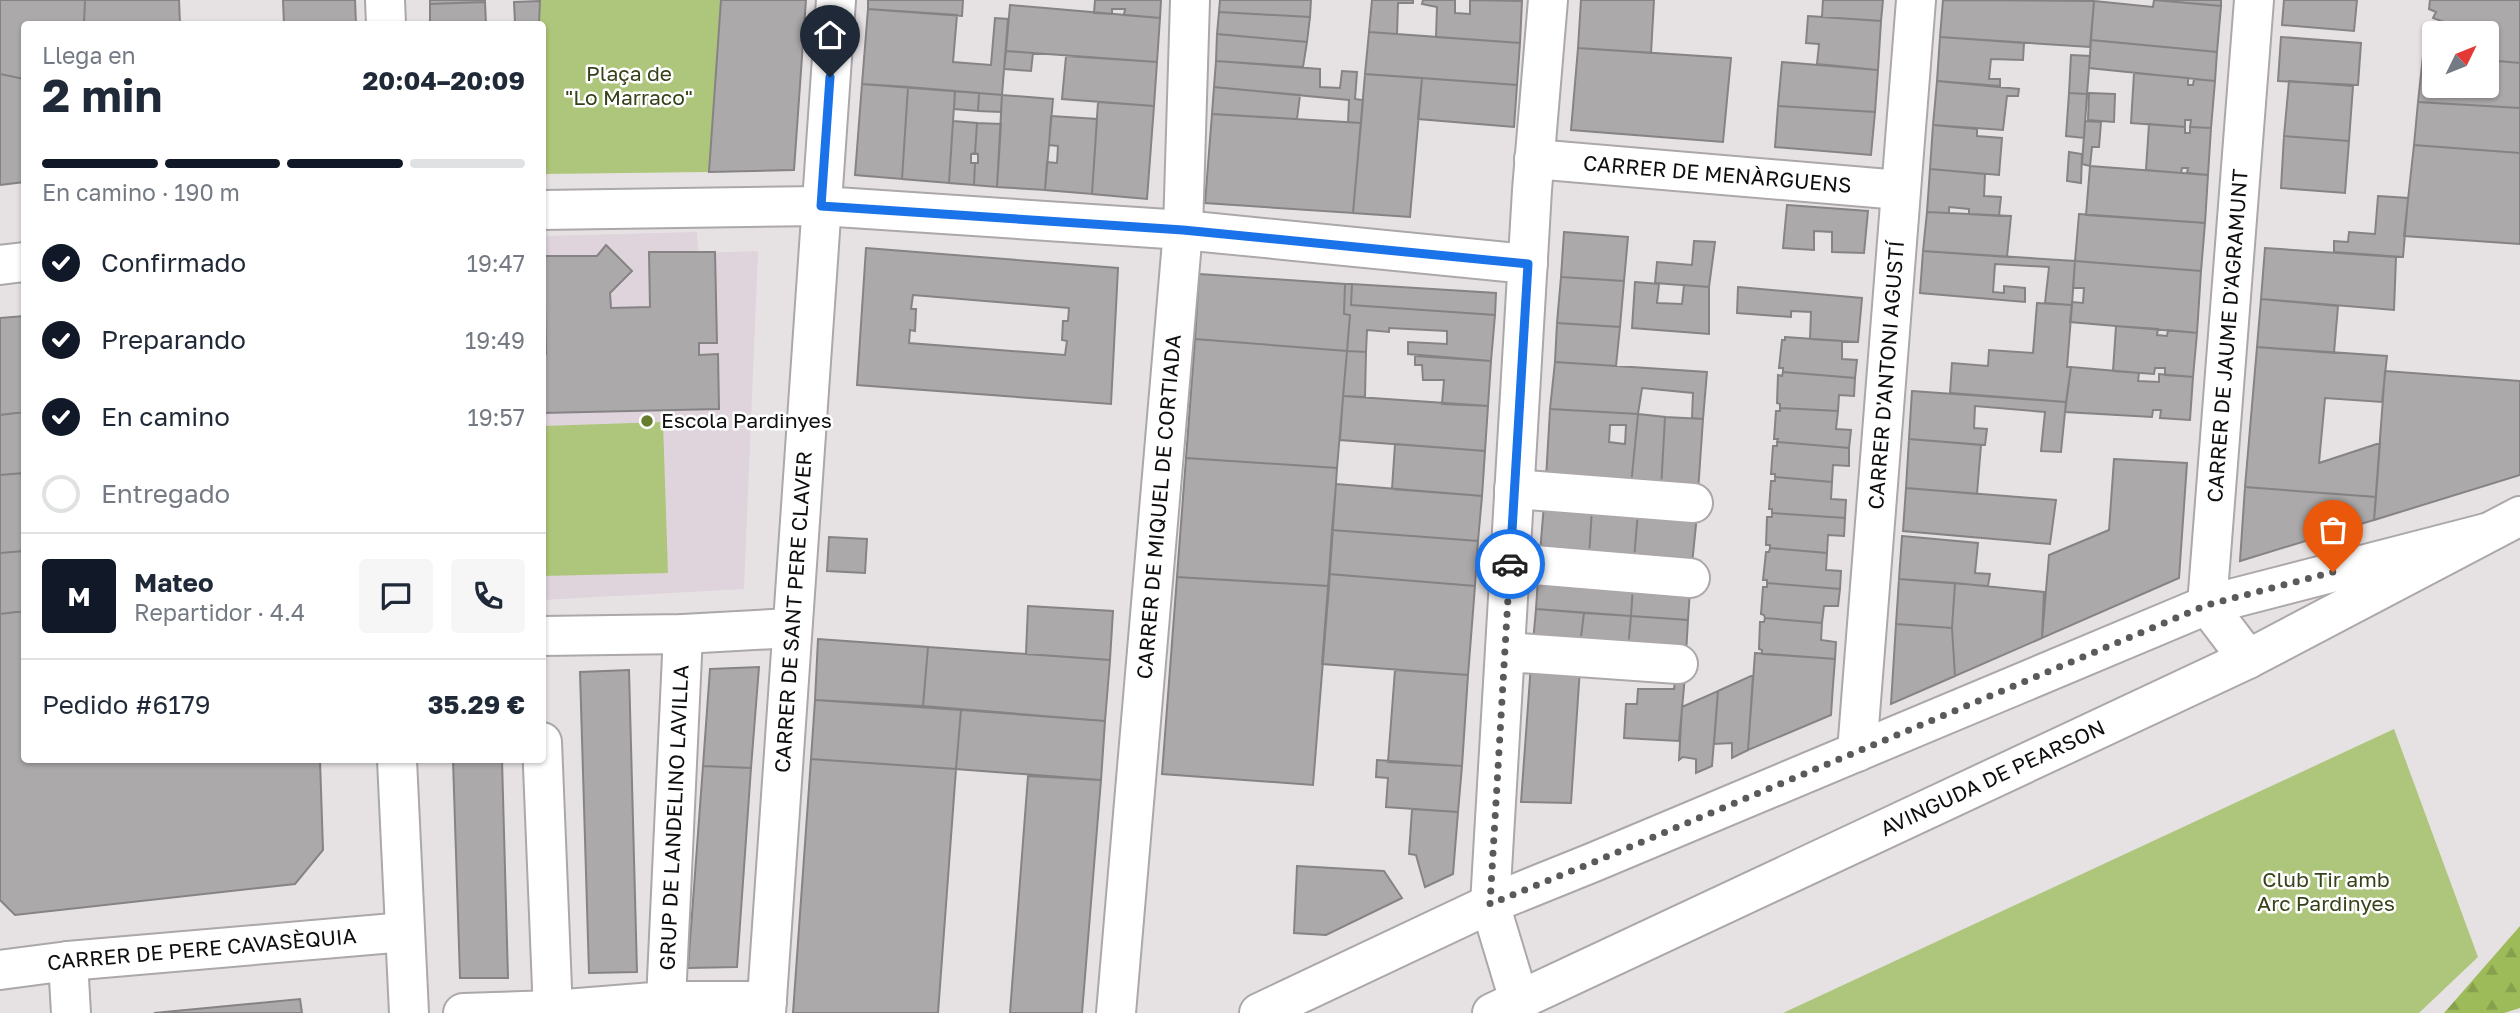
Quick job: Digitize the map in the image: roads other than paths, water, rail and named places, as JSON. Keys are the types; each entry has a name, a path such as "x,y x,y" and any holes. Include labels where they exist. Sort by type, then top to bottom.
{"street":[{"path":"385,0 386,21"},
{"name":"CARRER DE SANT PERE CLAVER","path":"767,1007 836,0"},
{"name":"CARRER DE MIQUEL DE CORTIADA","path":"1116,1013 1183,230 1190,0"},
{"path":"1505,1007 1490,904 1534,159 1548,0"},
{"name":"CARRER D'ANTONI AGUSTÍ","path":"1857,752 1916,0"},
{"name":"CARRER DE JAUME D'AGRAMUNT","path":"2207,605 2254,0"},
{"name":"CARRER DE MENÀRGUENS","path":"1534,159 1900,190"},
{"path":"546,210 821,206 1183,230 1528,264"},
{"path":"0,265 21,262"},
{"path":"1514,489 1693,503"},
{"name":"AVINGUDA DE PEARSON","path":"1505,1007 2248,659 2520,516"},
{"name":"AVINGUDA DE PEARSON","path":"1259,1013 1490,904 2207,605 2486,533"},
{"path":"1510,563 1690,578"},
{"path":"2207,605 2248,659"},
{"path":"546,636 683,634 791,628"},
{"name":"GRUP DE LANDELINO LAVILLA","path":"666,1001 683,634"},
{"path":"1505,652 1678,664"},
{"path":"397,763 409,1013"},
{"path":"543,763 553,1011"},
{"name":"CARRER DE PERE CAVASÈQUIA","path":"0,970 68,961 404,932"},
{"path":"68,961 71,1013"},
{"name":"GRUP DE LANDELINO LAVILLA","path":"463,1013 553,1011 666,1001 767,1007"}],"place":[{"name":"Escola Pardinyes","path":"647,421"}],"park label":[{"name":"Plaça de \"Lo Marraco\"","path":"629,86"},
{"name":"Club Tir amb Arc Pardinyes","path":"2326,892"}]}
